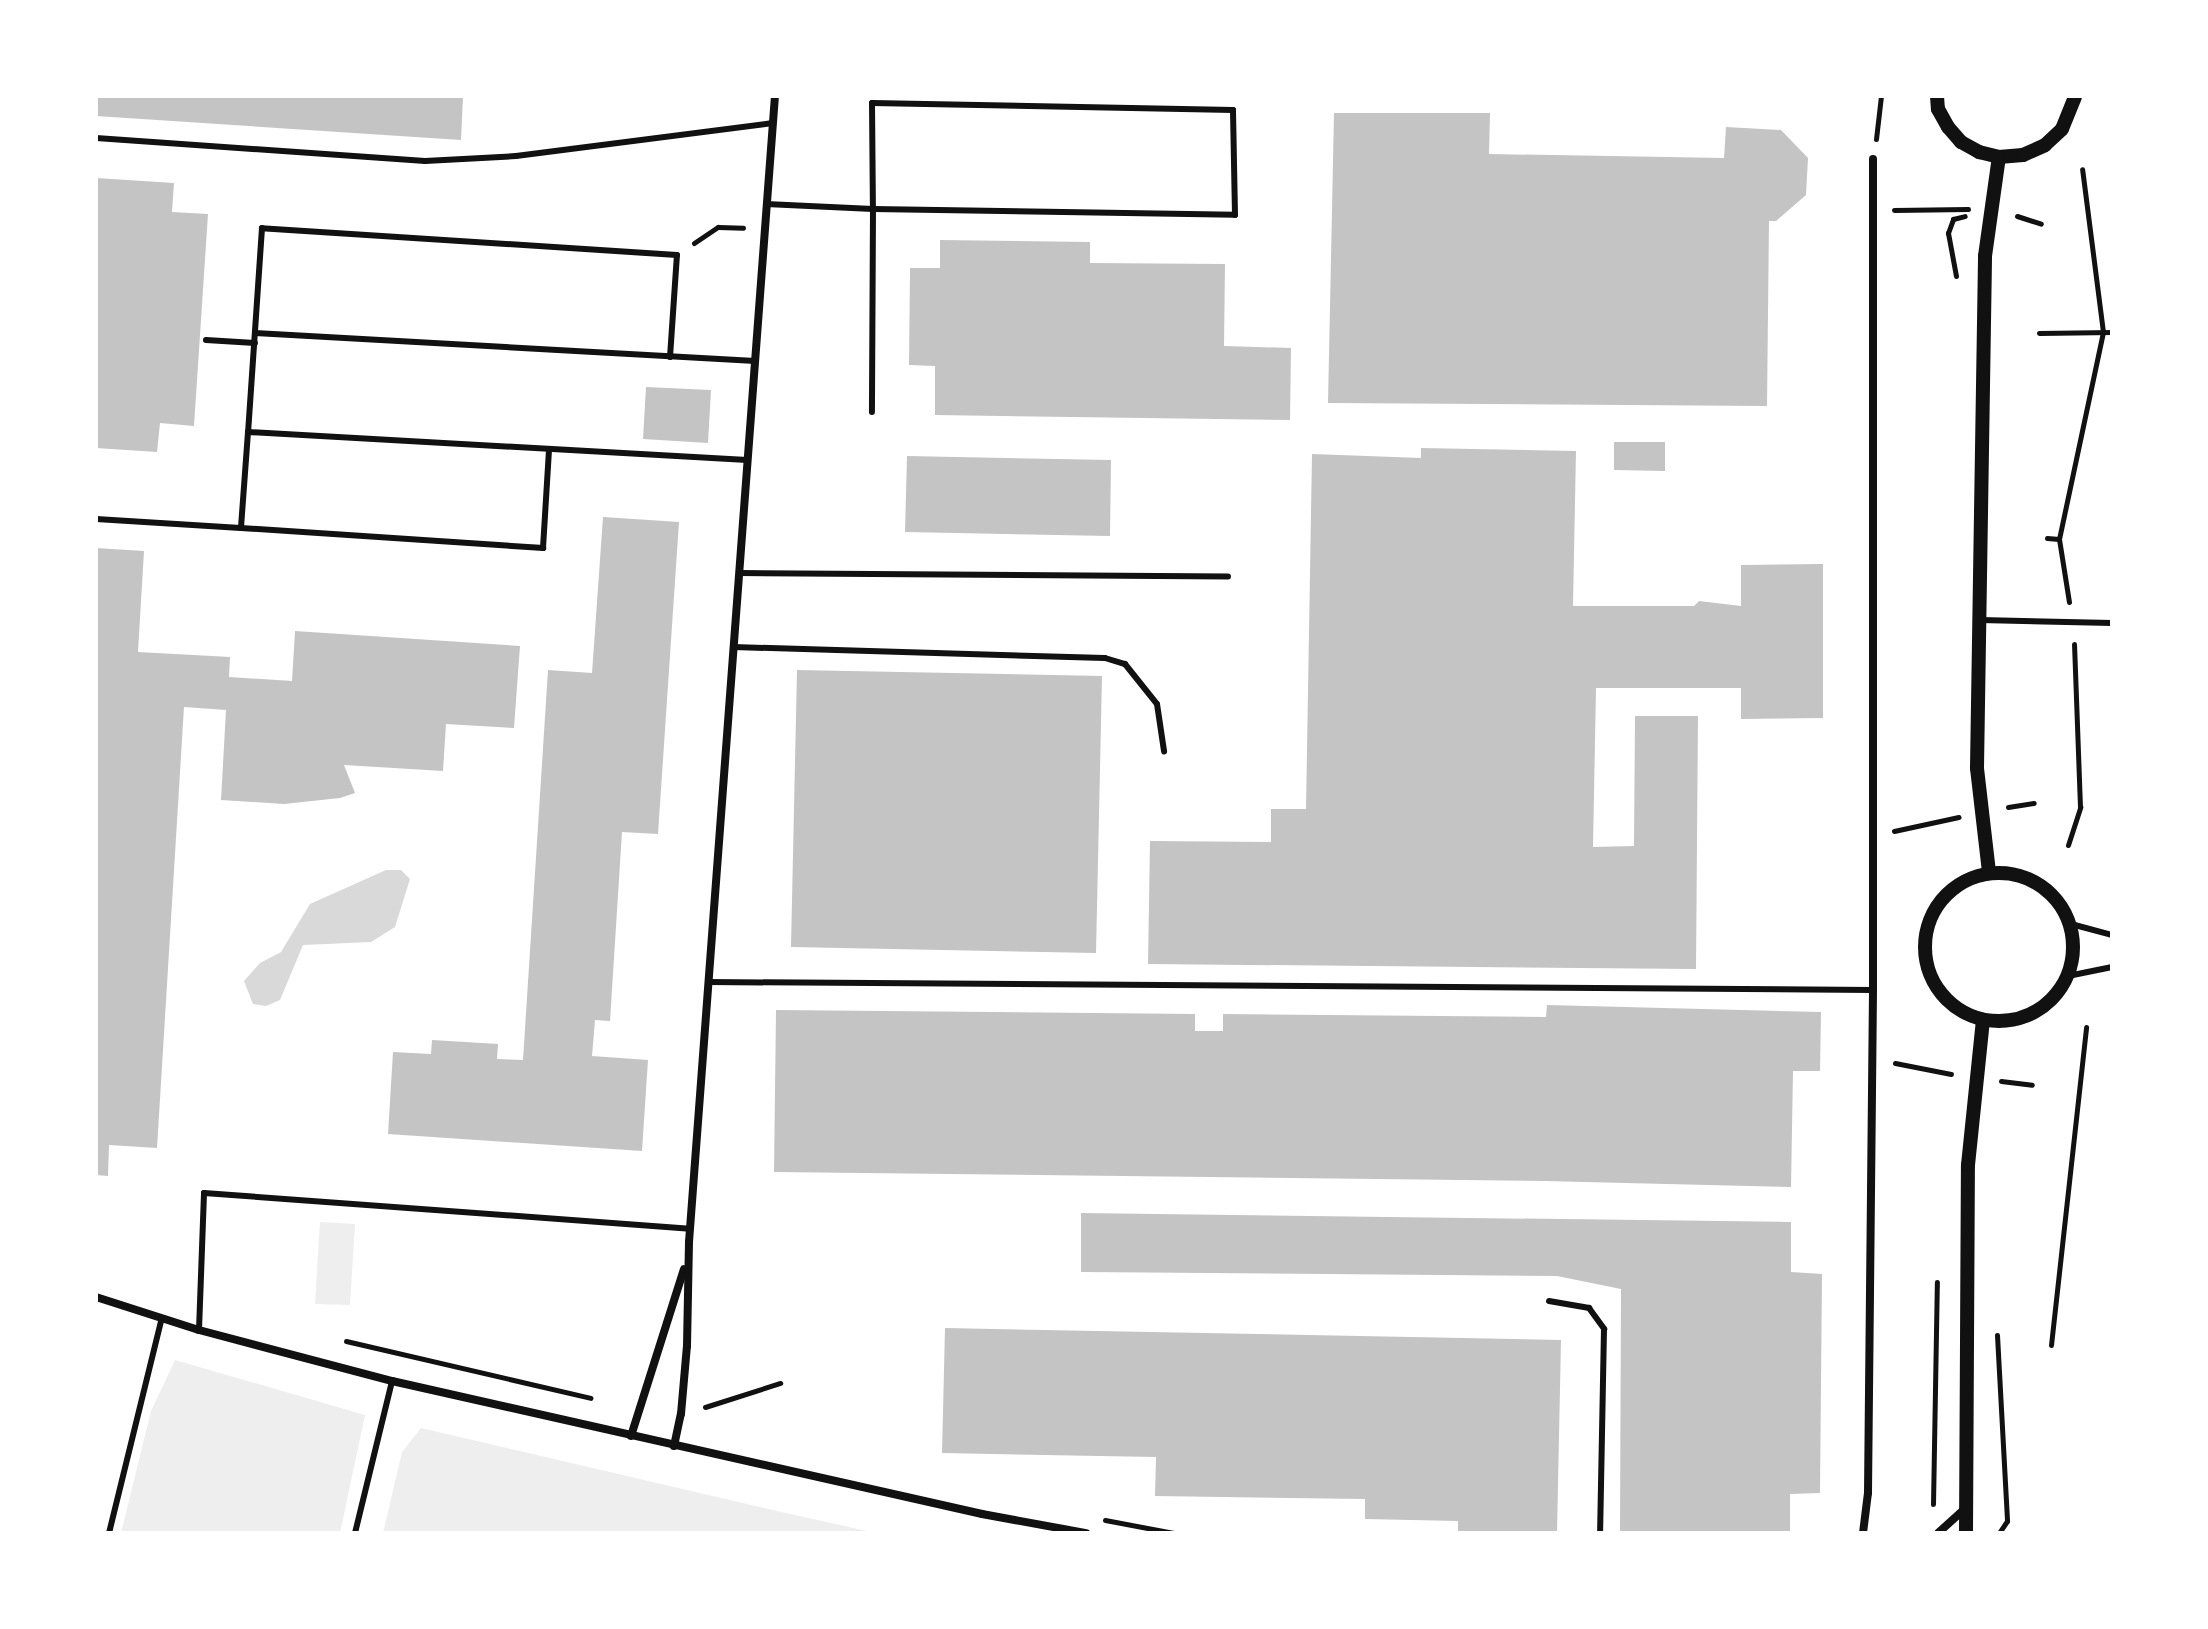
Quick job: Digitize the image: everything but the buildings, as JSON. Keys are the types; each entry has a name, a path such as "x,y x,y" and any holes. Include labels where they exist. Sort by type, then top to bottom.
{"street":[{"path":"674,1446 681,1414 687,1346 687,1260 775,96"},
{"path":"1937,96 1938,109 1961,142 1979,152 1999,157 2023,155 2045,145 2062,129 2075,96"},
{"path":"1989,872 1977,768 1985,256 1999,157"},
{"path":"1863,1533 1868,1493 1873,990 1873,159"},
{"path":"1989,872 2020,876 2048,890 2062,906 2071,924 2074,951 2068,976 2054,998 2033,1013 2009,1021 1983,1020 1961,1011 1943,997 1930,977 1924,955 1925,932 1933,911 1947,892 1966,879 1989,872"},
{"path":"1966,1533 1968,1165 1983,1020"},
{"path":"631,1436 687,1260"},
{"path":"96,1297 199,1330 392,1381 674,1446 1086,1533"},
{"path":"1938,1533 1966,1508"}],"lane":[{"path":"766,204 873,209 1235,215 1233,110 872,103 873,209 872,412"},
{"path":"96,138 425,161 516,156 773,123"},
{"path":"241,528 262,228 677,255 670,357"},
{"path":"255,333 755,361"},
{"path":"206,340 255,343"},
{"path":"248,432 747,460"},
{"path":"96,519 543,548 549,451"},
{"path":"739,573 1228,576"},
{"path":"1980,620 2112,623"},
{"path":"733,647 1105,658 1125,664 1157,704 1164,751"},
{"path":"2071,924 2112,935"},
{"path":"2068,976 2112,967"},
{"path":"708,982 1873,990"},
{"path":"199,1330 204,1193 690,1229"},
{"path":"1549,1301 1589,1308 1604,1329 1600,1533"},
{"path":"109,1533 162,1318"},
{"path":"355,1533 392,1381"}],"path":[{"path":"1873,159 1881,96"},
{"path":"2068,845 2080,807 2072,622 2059,539 2103,332 2082,169"},
{"path":"1873,211 1991,208 2041,224"},
{"path":"718,227 738,227"},
{"path":"2039,333 2112,332"},
{"path":"2047,538 2059,539"},
{"path":"2051,1345 2086,1027"},
{"path":"681,1414 780,1383"}],"shaded area":[{"path":"386,870 401,870 410,879 395,927 371,942 303,945 280,1000 266,1006 253,1004 244,981 260,963 281,952 310,904"},
{"path":"320,1222 355,1224 350,1305 315,1304"},
{"path":"175,1360 365,1415 340,1533 121,1533 151,1411"},
{"path":"421,1428 876,1533 383,1533 402,1452"}]}
